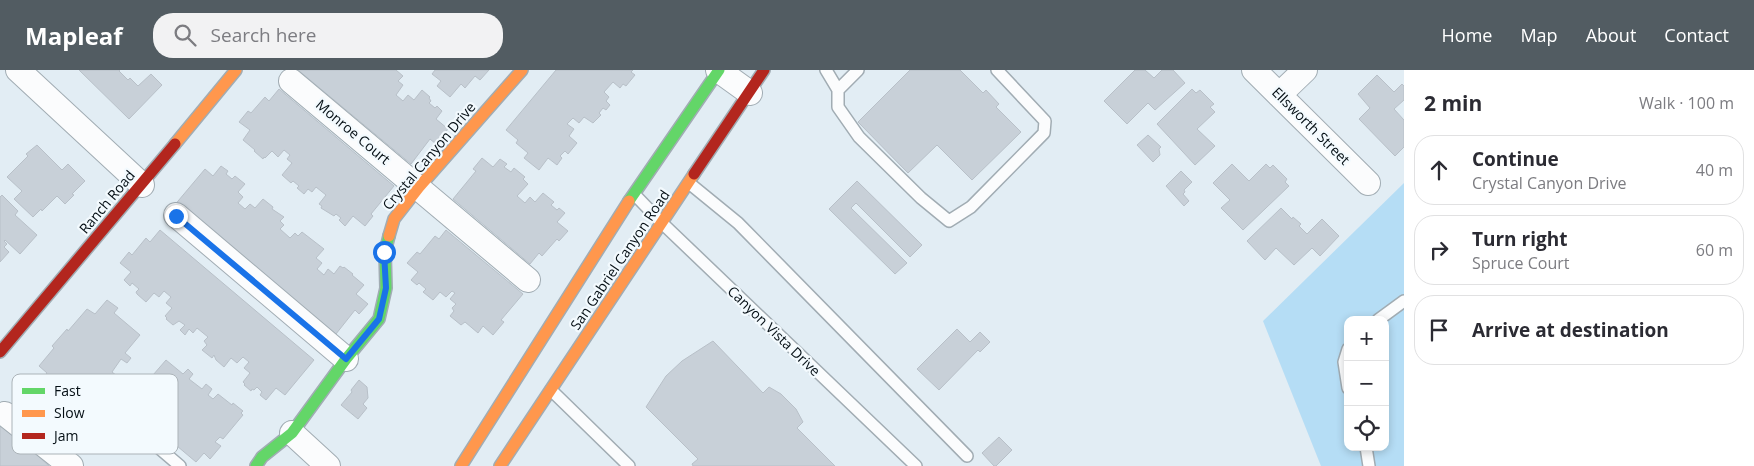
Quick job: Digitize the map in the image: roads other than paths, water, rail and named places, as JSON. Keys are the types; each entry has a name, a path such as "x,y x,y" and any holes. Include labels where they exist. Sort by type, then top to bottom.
{"main road":[{"name":"Ranch Road","path":"0,352 142,185 236,70"},
{"name":"Crystal Canyon Drive","path":"256,466 262,457 292,433 346,359 379,319 386,288 384,252 394,219 418,187 522,70"},
{"name":"San Gabriel Canyon Road","path":"500,466 764,70"},
{"name":"San Gabriel Canyon Road","path":"461,466 714,72"}],"street":[{"path":"18,70 142,185"},
{"name":"Ellsworth Street","path":"1254,70 1368,182"},
{"path":"1279,95 1305,70"},
{"path":"714,72 750,93"},
{"name":"Monroe Court","path":"291,81 528,280"},
{"path":"176,216 346,359"},
{"path":"5,414 12,420"},
{"path":"292,433 328,466"},
{"path":"56,454 71,466"}],"lane":[{"path":"826,70 838,90 838,107 858,136 921,198 949,221 971,207 1044,133 1045,121 997,70"},
{"path":"838,90 858,70"},
{"path":"689,183 738,223 967,456"},
{"name":"Canyon Vista Drive","path":"634,194 916,466"},
{"path":"1383,316 1404,301"},
{"path":"551,390 629,466"},
{"path":"1367,451 1369,466"},
{"path":"166,454 180,466"}]}
